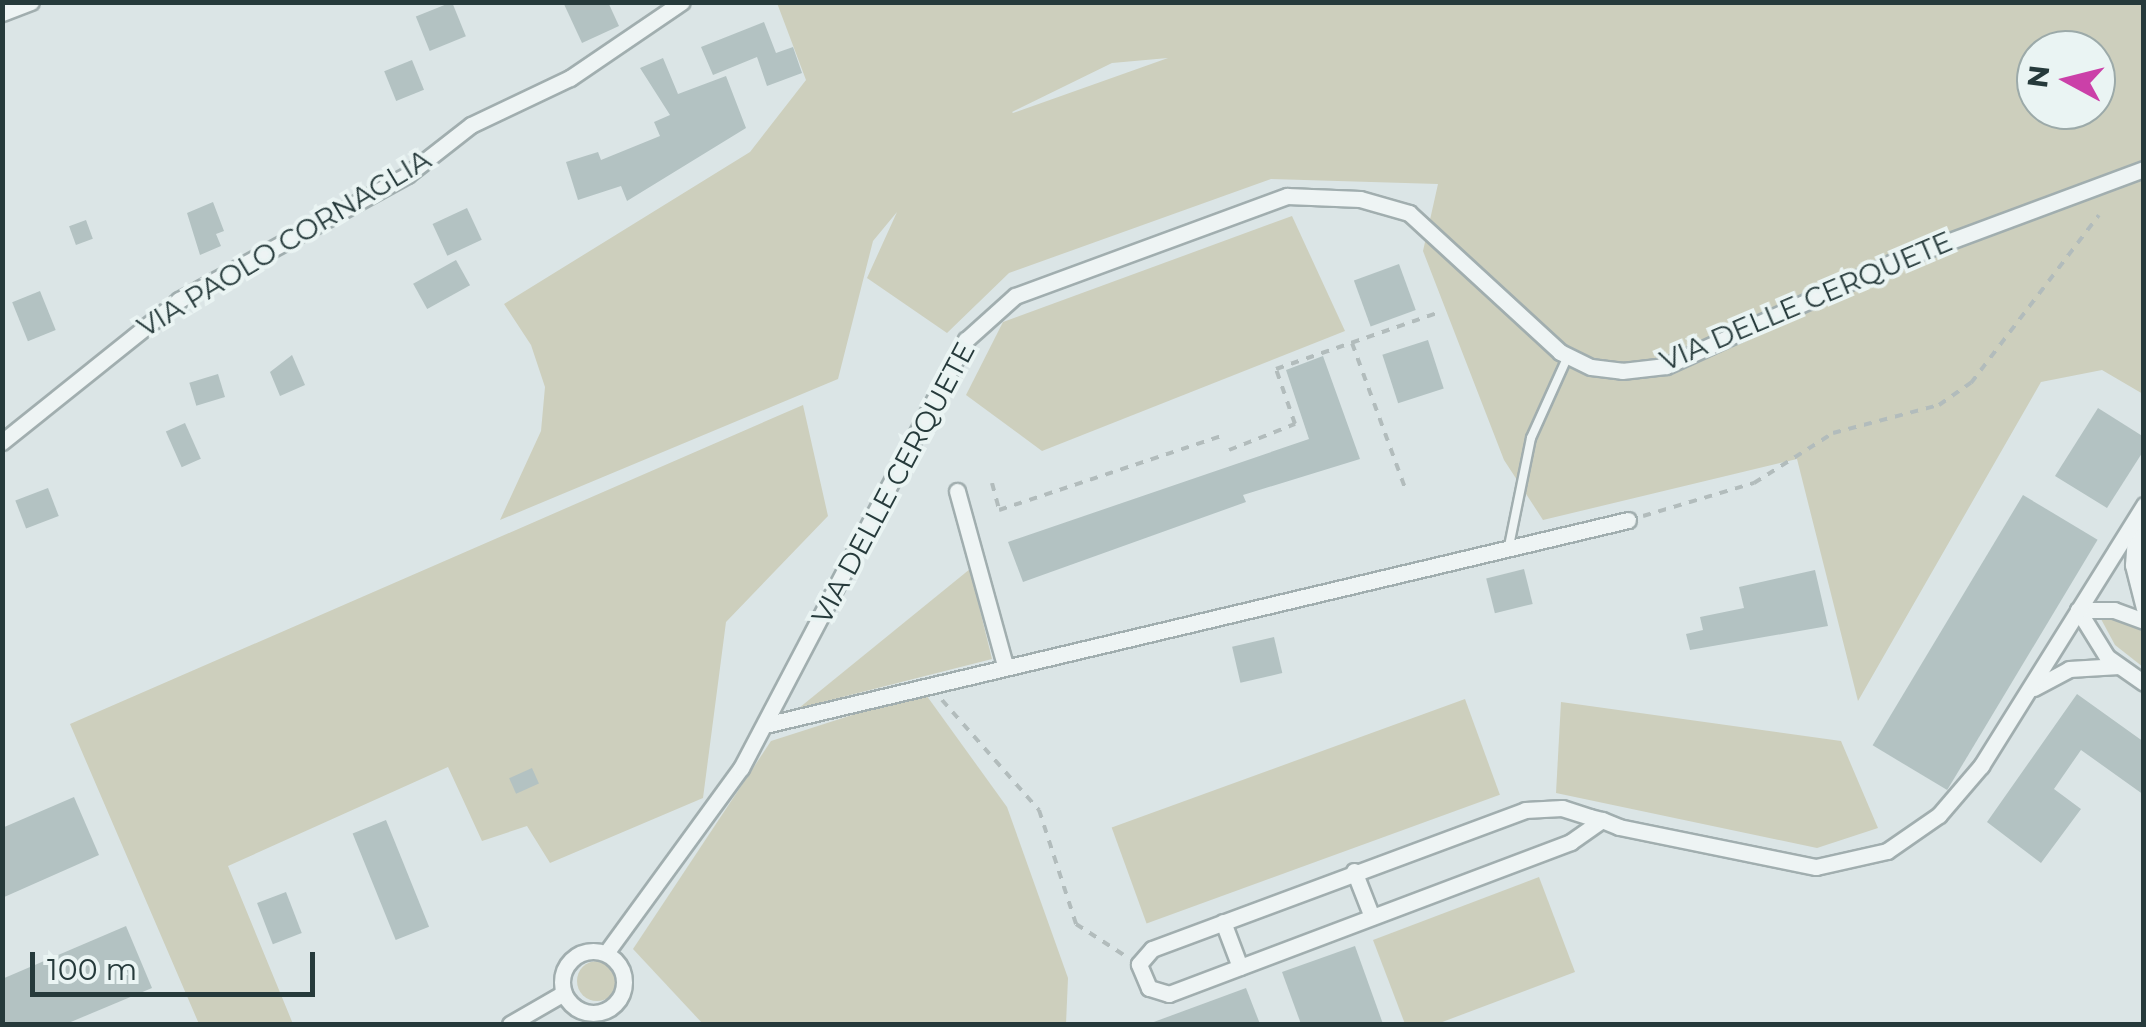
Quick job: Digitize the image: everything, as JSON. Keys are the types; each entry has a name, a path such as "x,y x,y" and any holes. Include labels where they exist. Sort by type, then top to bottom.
{"street":[{"path":"2,13 31,2"},
{"name":"VIA PAOLO CORNAGLIA","path":"2,442 179,300 407,176 471,124 570,78 682,2"},
{"name":"VIA DELLE CERQUETE","path":"606,953 741,768 966,340 1015,296 1288,196 1360,199 1410,213 1522,324 1568,356 1622,371 1666,366 1892,262 2144,168"},
{"path":"958,491 1005,664"},
{"path":"2140,510 2133,565 2144,608"},
{"path":"1602,820 1571,842 1169,994 1149,988 1139,964 1152,949 1525,810 1562,808 1774,861 1816,867 1887,851 1939,816 1981,766 2140,510"},
{"path":"764,725 1005,664 1628,520"},
{"path":"2078,610 2114,610 2144,621"},
{"path":"2078,610 2099,648 2144,683"},
{"path":"2026,694 2069,670 2119,666"},
{"path":"1354,871 1372,917"},
{"path":"1223,922 1240,968"},
{"path":"510,1024 564,993 572,959 606,953 623,970 615,1005 580,1011 564,993"}],"lane":[{"path":"1509,546 1531,438 1568,356"}],"path":[{"path":"1628,520 1754,483 1832,433 1940,405 1971,383 2099,214"},
{"path":"1229,450 1295,424 1276,369 1440,312"},
{"path":"1352,343 1406,488"},
{"path":"992,483 999,510 1224,435"},
{"path":"923,684 972,728 1039,810 1076,924 1139,964"}],"green space":[{"path":"777,3 2143,3 2143,394 2102,370 2041,382 1858,701 1797,459 1543,520 1504,460 1423,251 1438,184 1271,179 1009,273 947,333 867,278 897,212 873,241 838,379 500,520 541,431 545,387 531,345 504,304 750,152 806,80","holes":["1168,58 1013,113 1112,63"]},
{"path":"1292,216 1345,331 1042,451 966,395 1003,322"},
{"path":"803,405 828,516 726,622 703,798 550,863 527,826 482,841 448,767 228,866 293,1024 199,1024 70,724"},
{"path":"970,569 992,659 799,708"},
{"path":"2101,619 2130,619 2143,629 2143,667 2115,645"},
{"path":"924,692 1007,807 1068,978 1066,1024 703,1024 633,949 771,741"},
{"path":"1465,699 1500,795 1147,923 1112,828"},
{"path":"1561,702 1841,741 1878,828 1817,848 1556,793"},
{"path":"1539,877 1575,972 1437,1024 1405,1024 1373,940"},
{"path":"597,961 611,967 617,981 611,995 597,1001 583,995 577,981 583,967"}],"building":[{"path":"452,2 466,36 430,51 416,17"},
{"path":"563,2 608,2 619,26 582,43"},
{"path":"764,22 776,53 793,47 802,73 767,86 757,57 713,75 701,47"},
{"path":"663,58 678,94 726,76 746,128 627,201 621,186 578,200 566,162 598,152 601,160 660,136 654,122 670,115 640,68"},
{"path":"412,60 424,90 396,101 384,71"},
{"path":"213,202 224,231 216,234 221,246 200,255 187,213"},
{"path":"467,208 482,240 447,256 433,224"},
{"path":"86,220 93,239 76,245 69,226"},
{"path":"456,260 470,285 427,309 413,284"},
{"path":"1399,264 1416,310 1371,326 1354,280"},
{"path":"40,291 56,330 28,341 12,302"},
{"path":"1428,340 1444,389 1398,403 1382,355"},
{"path":"292,355 305,385 280,396 270,372"},
{"path":"1323,356 1360,459 1243,495 1246,502 1023,582 1008,542 1309,439 1286,370"},
{"path":"218,374 225,397 196,406 189,383"},
{"path":"2098,408 2144,437 2144,450 2107,508 2055,476"},
{"path":"185,423 201,459 182,467 166,432"},
{"path":"48,488 59,516 26,529 15,501"},
{"path":"2023,495 2098,540 1947,790 1873,745"},
{"path":"1524,569 1533,604 1495,613 1486,578"},
{"path":"1815,570 1828,626 1690,650 1686,634 1703,630 1700,617 1744,608 1739,587"},
{"path":"1274,637 1282,673 1240,683 1232,647"},
{"path":"2077,694 2144,742 2144,795 2081,750 2054,789 2081,809 2041,863 1987,822"},
{"path":"532,768 539,784 516,794 509,778"},
{"path":"74,797 99,855 2,898 2,828"},
{"path":"386,820 429,927 396,940 353,833"},
{"path":"286,892 302,933 273,944 257,903"},
{"path":"126,926 152,988 66,1024 2,1024 2,979"},
{"path":"1355,946 1383,1024 1301,1024 1282,972"},
{"path":"1246,988 1260,1024 1151,1023"}]}
